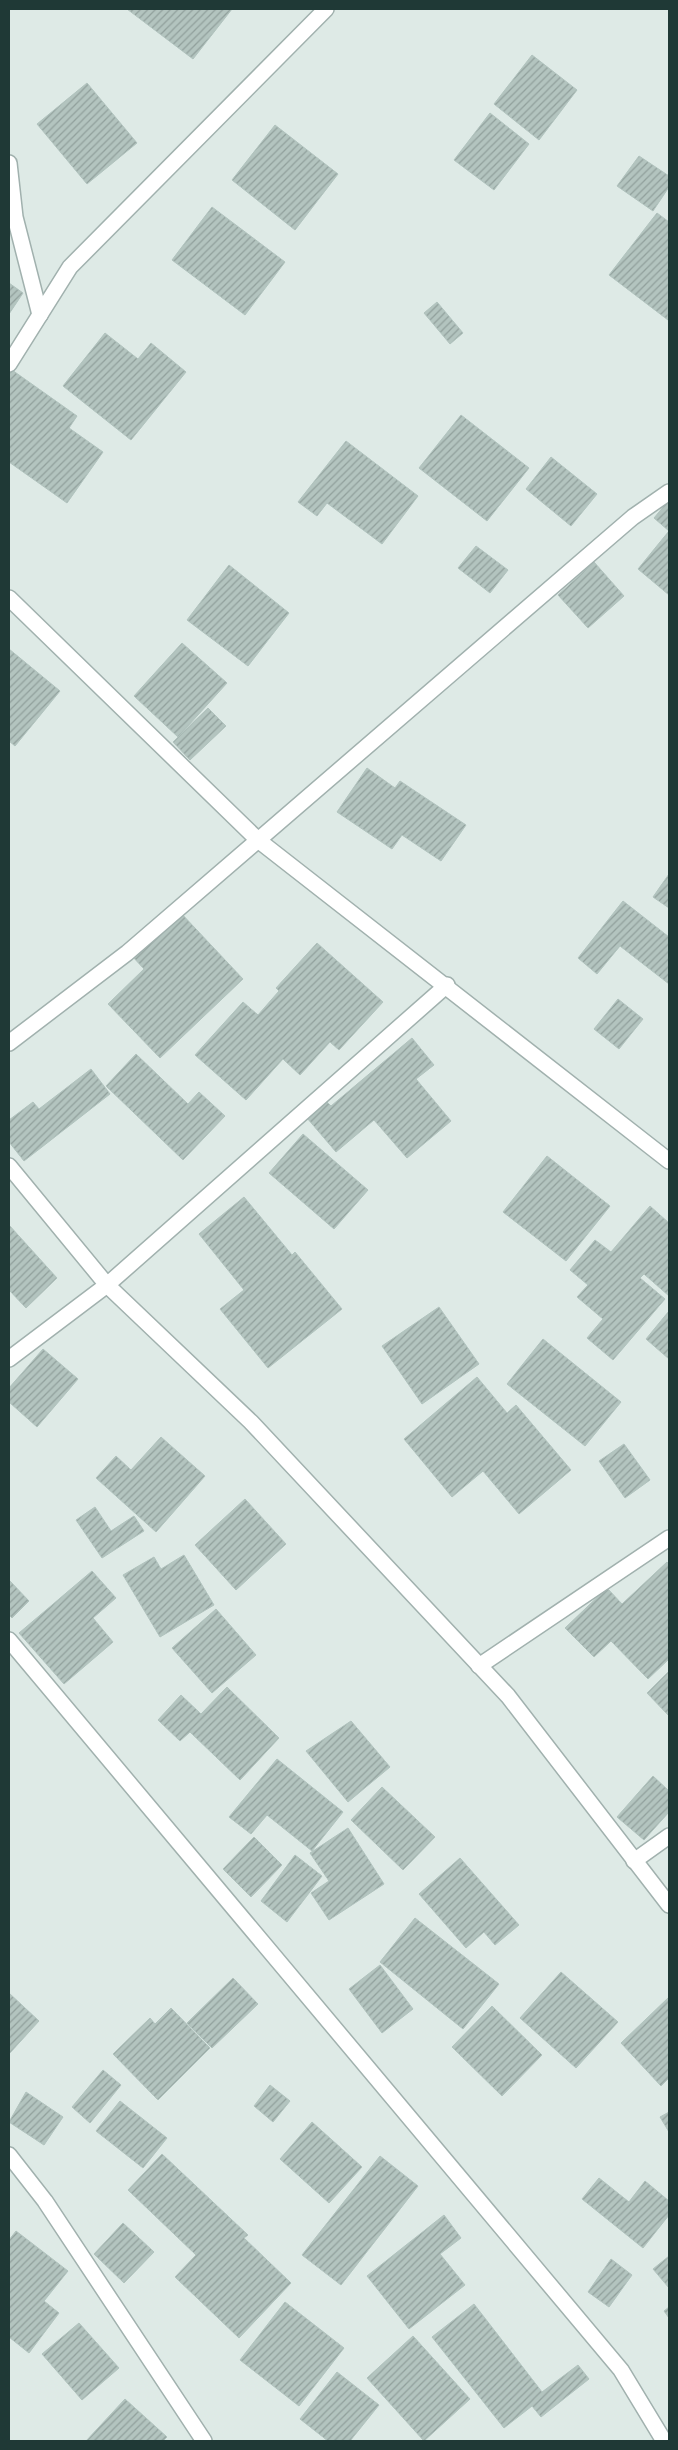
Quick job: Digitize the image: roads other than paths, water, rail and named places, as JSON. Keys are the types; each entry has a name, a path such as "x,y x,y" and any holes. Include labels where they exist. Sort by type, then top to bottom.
{"street":[{"path":"9,364 70,267 326,9"},
{"path":"9,163 15,217 40,315"},
{"path":"9,1043 128,953 633,517 669,492"},
{"path":"9,598 258,840 447,985 669,1161"},
{"path":"9,1359 107,1285 447,985"},
{"path":"9,1166 107,1285 251,1422 508,1696 669,1906"},
{"path":"480,1666 669,1538"},
{"path":"9,1640 621,2370 664,2441"},
{"path":"634,1861 669,1836"},
{"path":"9,2155 45,2201 204,2441"}]}
